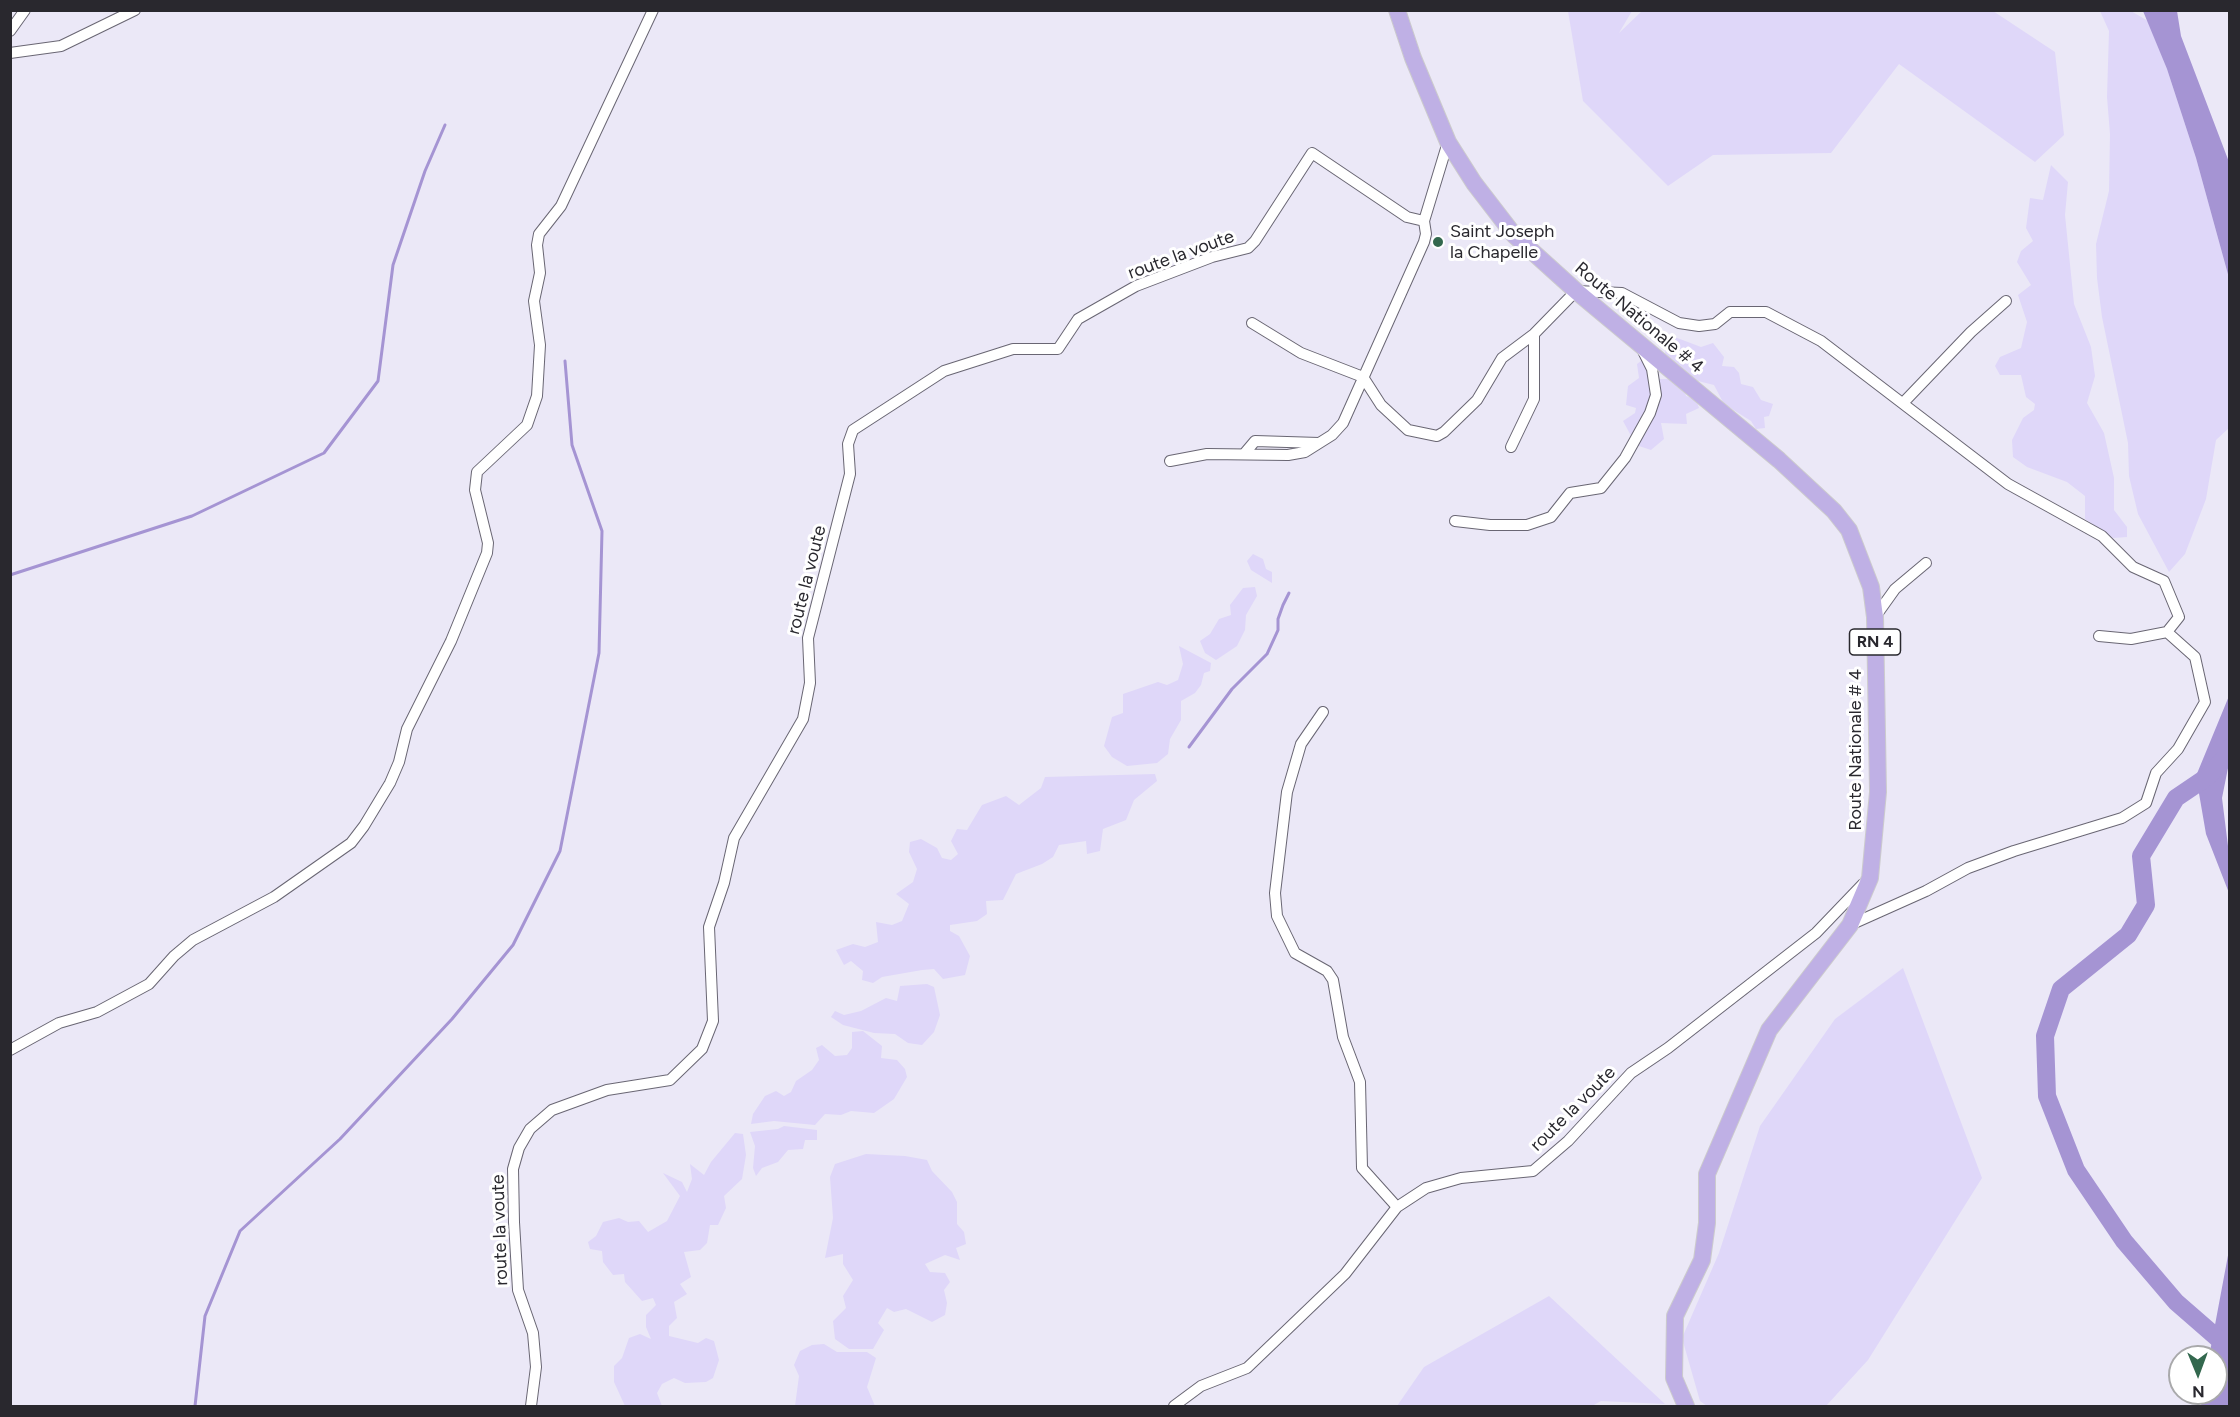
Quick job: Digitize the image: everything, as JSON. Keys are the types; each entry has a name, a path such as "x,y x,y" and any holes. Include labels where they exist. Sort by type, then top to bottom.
{"main road":[{"name":"Route Nationale # 4","path":"1397,10 1413,58 1449,142 1474,183 1514,235 1576,291 1779,460 1834,511 1849,530 1871,586 1875,616 1878,792 1870,878 1850,925 1769,1030 1707,1174 1707,1223 1702,1260 1675,1316 1674,1325 1674,1378 1686,1407"}],"street":[{"path":"10,32 25,10"},
{"path":"10,54 61,46 135,10"},
{"path":"10,1050 59,1023 97,1012 149,984 174,956 194,940 274,897 351,843 375,809 390,783 399,762 407,729 451,641 487,553 488,543 475,490 477,472 527,425 537,396 540,345 534,301 540,273 537,245 539,234 561,206 653,10"},
{"path":"1170,461 1206,454 1305,452 1343,423 1424,242 1425,221 1449,142"},
{"name":"route la voute","path":"531,1407 536,1367 534,1344 518,1290 514,1222 513,1169 519,1148 530,1129 552,1110 607,1090 670,1080 702,1049 713,1021 709,927 724,882 734,838 803,719 810,682 808,638 850,474 848,444 853,430 944,371 1013,349 1058,349 1078,319 1136,286 1212,257 1248,248 1256,242 1312,153 1407,217 1425,221"},
{"path":"1252,323 1301,353 1363,377 1380,405 1408,430 1437,436 1477,400 1502,358 1534,334 1576,291 1622,293 1679,323 1699,326 1715,324 1730,312 1767,312 1821,341 2008,484 2102,536 2133,567 2164,581 2179,617 2167,632 2131,639 2098,636"},
{"path":"1903,404 1971,332 2006,301"},
{"path":"1511,447 1534,399 1534,334"},
{"path":"1455,521 1490,525 1527,525 1551,517 1570,493 1601,488 1625,458 1650,413 1656,395 1652,369 1641,346"},
{"path":"1875,616 1895,589 1926,563"},
{"path":"1850,925 1926,891 1968,868 2014,851 2122,818 2146,803 2156,773 2178,749 2205,702 2195,657 2167,632"},
{"path":"1323,712 1301,744 1287,792 1275,893 1276,916 1295,953 1327,971 1333,980 1343,1037 1360,1082 1362,1168 1397,1207"},
{"name":"route la voute","path":"1174,1407 1201,1386 1247,1368 1345,1274 1397,1207 1426,1188 1452,1180 1533,1171 1568,1141 1631,1073 1668,1048 1816,933 1870,878"}],"shaded area":[{"path":"1568,11 1632,11 1619,33 1642,11 1993,11 2055,52 2064,135 2035,162 1899,64 1831,153 1713,155 1668,186 1583,101"},
{"path":"2100,11 2131,11 2148,21 2167,69 2196,158 2229,278 2229,428 2216,440 2206,499 2185,554 2169,572 2138,514 2129,476 2128,443 2102,317 2097,278 2096,244 2109,191 2110,134 2107,97 2109,31"},
{"path":"2143,11 2177,11 2181,36 2229,162 2229,278 2196,158 2167,69"},
{"path":"2051,165 2068,182 2065,215 2074,304 2091,347 2095,376 2087,403 2104,433 2114,478 2114,510 2127,527 2127,537 2113,538 2085,519 2085,496 2067,482 2027,467 2013,457 2012,440 2023,418 2034,410 2035,404 2026,397 2021,375 2000,375 1995,366 2000,357 2021,348 2027,322 2018,295 2031,285 2017,262 2021,251 2033,241 2026,228 2030,198 2043,200"},
{"path":"1672,336 1701,347 1713,343 1724,357 1722,366 1734,367 1739,373 1741,384 1753,387 1761,400 1773,404 1769,416 1764,417 1765,428 1756,429 1751,421 1724,404 1714,385 1698,381 1677,368 1664,355"},
{"path":"1645,358 1658,379 1673,379 1684,389 1686,396 1696,399 1699,408 1686,414 1687,424 1661,423 1664,439 1651,450 1636,445 1623,421 1635,413 1636,408 1626,405 1628,386 1639,378 1637,364"},
{"path":"1253,554 1263,559 1266,569 1272,572 1272,583 1251,570 1247,561"},
{"path":"1255,587 1257,596 1246,615 1245,630 1237,646 1216,660 1205,653 1200,641 1210,634 1219,619 1231,615 1230,605 1243,588"},
{"path":"1179,646 1211,663 1210,671 1204,673 1201,685 1195,693 1181,701 1181,720 1170,739 1168,754 1157,763 1127,766 1112,757 1104,746 1112,717 1123,713 1123,694 1158,682 1167,685 1178,680 1183,664"},
{"path":"2229,696 2229,763 2222,798 2229,854 2229,893 2206,834 2196,776"},
{"path":"1155,774 1157,781 1134,800 1126,820 1103,829 1100,851 1087,854 1086,841 1059,845 1053,857 1016,874 1003,900 986,901 987,914 977,921 950,925 950,931 959,936 970,956 965,975 943,979 934,969 922,970 882,977 873,983 862,980 863,971 851,961 844,965 836,950 853,944 865,947 878,942 876,922 892,925 902,921 909,904 896,894 913,882 917,869 909,852 910,842 921,839 937,848 942,858 951,860 958,854 951,841 957,829 967,830 982,805 1006,796 1019,805 1041,788 1045,777"},
{"path":"1903,968 1982,1178 1868,1360 1826,1406 1707,1406 1700,1401 1682,1338 1719,1253 1760,1126 1835,1019"},
{"path":"927,984 934,987 940,1015 934,1032 922,1045 908,1043 895,1034 874,1033 843,1025 831,1017 835,1011 844,1015 861,1011 886,998 897,1001 900,986"},
{"path":"863,1031 882,1046 881,1058 897,1060 905,1069 907,1077 894,1099 874,1113 851,1111 841,1115 825,1114 815,1125 774,1121 751,1124 753,1114 765,1096 776,1091 784,1096 791,1092 796,1081 812,1070 819,1060 816,1048 822,1045 835,1056 847,1055 852,1048 852,1032"},
{"path":"784,1126 817,1130 817,1140 805,1140 803,1149 788,1150 778,1162 762,1168 756,1176 753,1168 755,1146 750,1132 778,1129"},
{"path":"735,1133 743,1134 746,1155 742,1179 724,1196 726,1208 718,1225 710,1225 707,1243 700,1250 684,1252 691,1277 680,1284 687,1294 674,1302 677,1318 669,1326 669,1336 698,1343 706,1338 714,1341 719,1360 713,1378 706,1382 685,1383 674,1378 662,1384 657,1393 662,1406 625,1406 614,1382 614,1366 622,1358 629,1338 640,1334 651,1339 646,1327 646,1315 656,1305 653,1298 642,1301 625,1282 624,1274 613,1275 603,1262 602,1251 590,1249 588,1242 596,1236 603,1222 619,1218 628,1222 639,1221 648,1232 667,1221 680,1196 663,1173 682,1182 687,1192 692,1179 690,1164 704,1175 711,1162"},
{"path":"866,1154 905,1156 927,1160 932,1171 952,1192 957,1202 957,1224 964,1232 966,1244 956,1248 960,1260 945,1255 925,1264 930,1272 945,1273 950,1282 944,1290 947,1303 945,1315 932,1322 906,1309 894,1312 887,1308 878,1323 884,1330 873,1349 849,1349 835,1339 833,1321 846,1308 843,1296 853,1280 843,1264 843,1254 825,1258 833,1218 830,1177 835,1164"},
{"path":"2229,1250 2229,1406 2201,1406 2228,1405 2228,1345 2211,1345"},
{"path":"1549,1296 1665,1404 1601,1401 1592,1406 1397,1406 1424,1367"},
{"path":"824,1344 837,1352 867,1352 876,1358 867,1387 875,1406 795,1406 799,1376 794,1365 800,1351 812,1345"}],"waterway":[{"path":"10,575 192,516 324,453 378,381 393,265 425,171 445,125"},
{"path":"195,1406 205,1316 240,1231 340,1139 452,1019 513,945 560,851 599,653 602,531 572,445 565,361"},
{"path":"1189,747 1232,689 1267,654 1278,630 1278,619 1289,593"},
{"path":"2230,747 2224,759 2207,777 2176,798 2141,856 2146,905 2128,935 2061,989 2045,1036 2047,1096 2076,1170 2124,1241 2176,1302 2230,1349"}],"place":[{"name":"Saint Joseph la Chapelle","path":"1438,242"}]}
